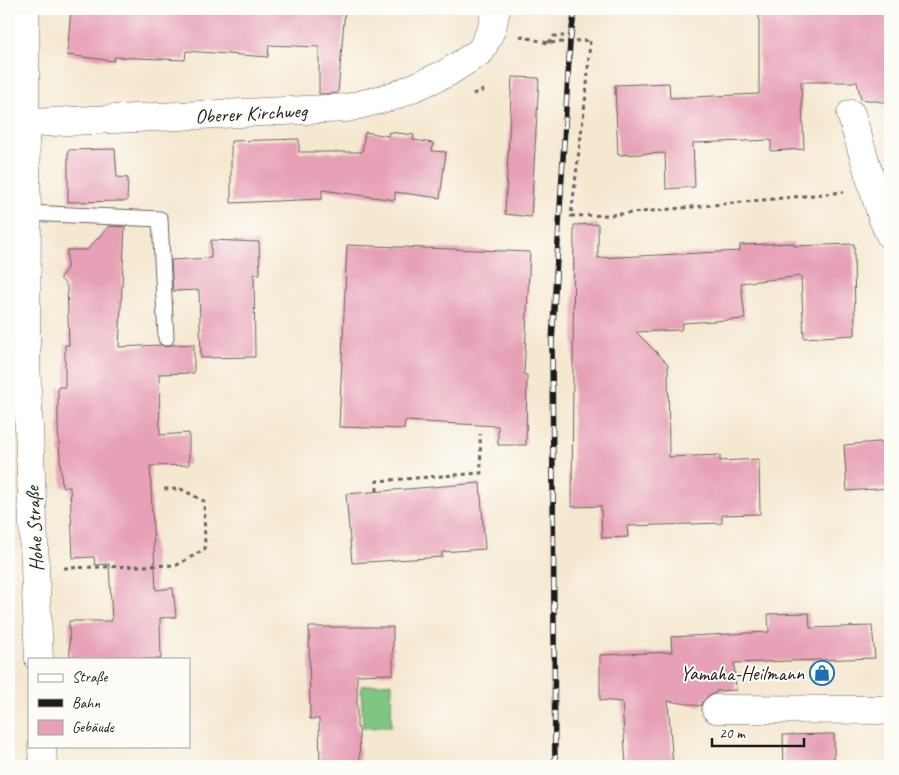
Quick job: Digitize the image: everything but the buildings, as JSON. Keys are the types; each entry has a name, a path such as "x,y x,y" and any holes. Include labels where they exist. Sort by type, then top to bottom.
{"street":[{"name":"Hohe Straße","path":"25,9 17,124 27,213 26,361 39,658"},
{"name":"Oberer Kirchweg","path":"17,124 347,108 394,96 447,73 490,29"},
{"path":"851,114 882,217 890,235"},
{"path":"716,709 890,710"},
{"path":"42,748 43,766"}],"lane":[{"path":"27,213 160,219 166,338"}],"path":[{"path":"490,29 548,44 590,40 587,86 571,216 611,215 874,189"},
{"path":"548,44 554,36 564,36"},
{"path":"377,491 377,481 481,472 480,434"},
{"path":"36,569 177,565 205,549 204,501 180,489 162,489"}],"green space":[{"path":"392,683 391,727 363,728 361,686"}],"railway":[{"path":"555,766 552,342 570,42 575,9"}],"place":[{"name":"Yamaha-Heilmann","path":"822,673"}]}
